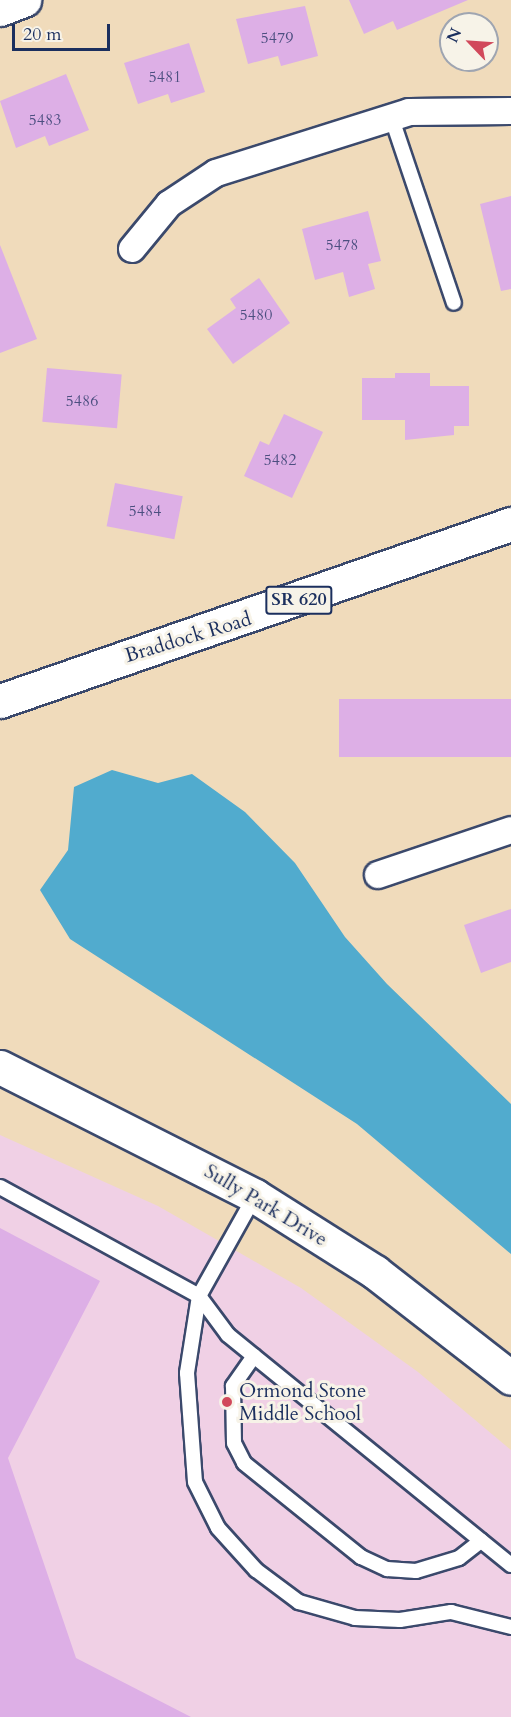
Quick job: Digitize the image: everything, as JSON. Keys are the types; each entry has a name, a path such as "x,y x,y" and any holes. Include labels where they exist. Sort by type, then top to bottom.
{"street":[{"path":"0,9 24,0"},
{"path":"132,249 169,204 216,173 391,116 466,108 511,111"},
{"name":"Braddock Road","path":"0,701 511,524"},
{"path":"378,875 511,830"},
{"name":"Sully Park Drive","path":"0,1067 255,1196 375,1272 511,1378"}],"lane":[{"path":"391,116 454,303"},
{"path":"0,1187 199,1296 228,1335 511,1565"},
{"path":"255,1196 199,1296 187,1373 195,1482 218,1528 256,1570 299,1602 355,1618 400,1620 450,1612 511,1627"},
{"path":"254,1356 233,1386 234,1443 244,1463 361,1557 387,1569 416,1571 459,1558 481,1541"}],"shaded area":[{"name":"Ormond Stone Middle School","path":"0,1135 158,1206 301,1288 418,1372 511,1450 511,1717 0,1717"}],"water":[{"path":"112,770 158,783 192,774 245,812 295,863 345,937 387,984 511,1104 511,1254 357,1124 70,939 40,890 68,850 74,787"}],"building":[{"path":"349,0 468,0 397,30 393,21 364,34"},
{"path":"305,6 318,56 281,66 278,56 248,64 236,19"},
{"path":"189,43 205,92 171,103 168,94 138,104 124,63"},
{"path":"66,74 89,130 49,146 45,136 16,148 0,101"},
{"path":"511,196 511,289 501,291 480,204"},
{"path":"368,211 381,261 368,264 375,289 349,297 343,272 315,280 302,229"},
{"path":"0,245 37,339 0,353"},
{"path":"259,278 290,323 233,364 207,329 236,308 230,299"},
{"path":"47,368 122,375 117,428 42,422"},
{"path":"395,373 430,373 430,386 469,386 469,426 454,426 454,435 405,440 405,420 362,420 362,378 395,378"},
{"path":"284,414 323,432 292,498 244,476 260,441 269,445"},
{"path":"115,483 183,496 174,539 107,526"},
{"path":"339,699 511,699 511,757 339,757"},
{"path":"511,909 511,962 481,973 464,925"},
{"path":"0,1228 100,1281 8,1458 76,1658 191,1717 0,1717"}],"place":[{"name":"Ormond Stone Middle School","path":"227,1402"}]}
